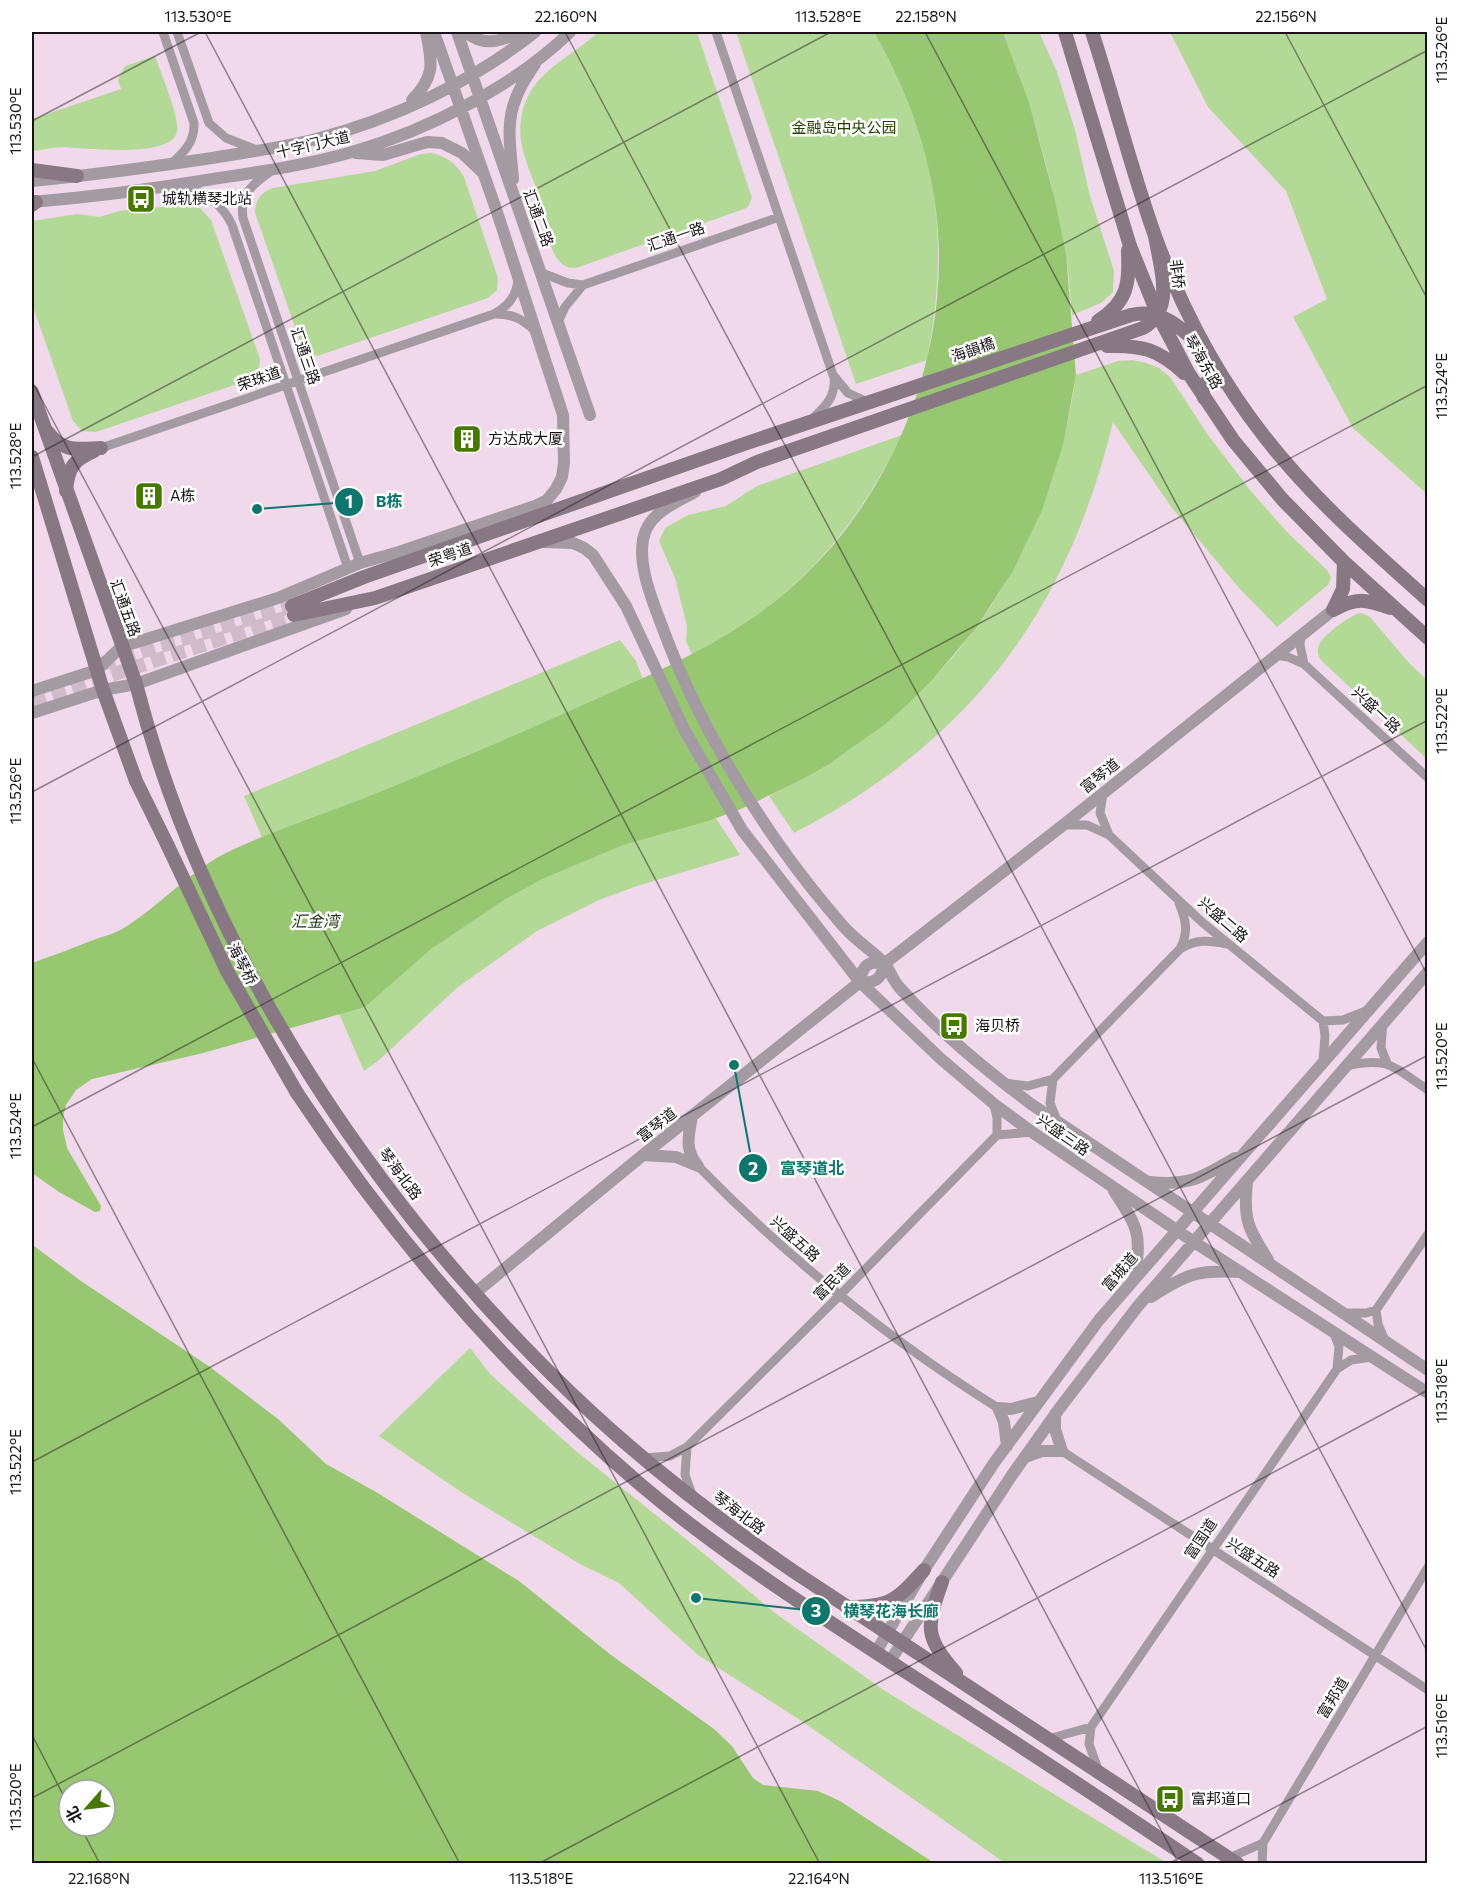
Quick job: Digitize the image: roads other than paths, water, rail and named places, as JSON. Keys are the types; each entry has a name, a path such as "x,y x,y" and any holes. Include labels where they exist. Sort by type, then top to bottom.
{"main road":[{"name":"琴海东路","path":"1065,32 1127,238 1158,315 1195,383 1233,440 1299,518 1428,638"},
{"name":"琴海东路","path":"1092,32 1155,236 1180,297 1210,356 1262,435 1302,482 1345,526 1428,600"},
{"path":"32,170 77,176"},
{"name":"非桥","path":"1155,236 1163,291 1163,304 1158,315"},
{"path":"1087,329 1111,312 1125,292 1129,274 1127,238"},
{"path":"1087,329 1138,314 1158,315 1175,324 1210,356"},
{"path":"1093,346 1143,328 1158,315"},
{"name":"海韻橋","path":"870,403 1087,329"},
{"path":"1093,346 1134,345 1150,350 1169,360 1195,383"},
{"name":"荣粤道","path":"870,403 364,577 293,610 375,598 721,478 757,462 876,420 1093,346"},
{"path":"1204,398 1202,392 1209,380 1215,377 1227,384"},
{"name":"汇通五路","path":"32,392 136,684 147,728 186,836"},
{"path":"44,426 57,443 65,448 101,448"},
{"path":"66,492 70,470 78,458 101,448"},
{"path":"32,457 103,690"},
{"path":"32,485 45,501"},
{"path":"1333,610 1343,590 1344,562"},
{"path":"1333,610 1350,601 1360,600 1397,610"},
{"name":"海琴桥","path":"103,690 136,781 226,971 297,1093 357,1180 410,1248 481,1331 548,1401 619,1466 711,1540 876,1652"},
{"name":"海琴桥","path":"186,836 245,961 315,1081"},
{"name":"琴海北路","path":"315,1081 386,1182 475,1293 563,1385 644,1458 758,1547 1234,1861"},
{"path":"846,1607 870,1607 891,1602 903,1593 924,1570"},
{"path":"942,1582 932,1611 931,1633 940,1654 968,1686"},
{"path":"876,1652 1198,1863"}],"street":[{"path":"163,32 194,123 194,134 189,145 171,164"},
{"path":"177,32 209,123 225,138 257,150"},
{"path":"405,108 421,91 430,75 431,58 426,32"},
{"path":"434,32 542,346"},
{"name":"汇通二路","path":"457,32 590,415"},
{"path":"466,32 475,39 488,42 502,40 522,32"},
{"name":"十字门大道","path":"32,180 171,164 328,136 405,108 472,75 498,60 535,32"},
{"name":"十字门大道","path":"33,203 184,184 274,169 352,152 407,133 479,98 538,59 570,32"},
{"path":"716,32 833,375 834,387 831,398 824,408 806,424"},
{"path":"514,195 509,132 511,114 520,88 538,59"},
{"path":"352,152 383,155 404,151 420,144 442,143 462,153 484,174"},
{"name":"汇通三路","path":"274,169 250,188 243,200 242,212 360,563"},
{"name":"汇通三路","path":"184,184 214,201 228,218 348,568"},
{"name":"汇通一路","path":"583,285 779,216"},
{"path":"542,273 568,284 583,285"},
{"path":"494,314 512,300 517,289 518,277"},
{"path":"558,322 565,307 583,285"},
{"path":"494,314 510,315 524,320 535,331 542,346"},
{"name":"荣珠道","path":"101,448 494,314"},
{"name":"荣粤道","path":"32,691 97,670 122,647 278,598 360,563 399,552 547,500 562,477 563,415 542,346"},
{"path":"833,375 848,393 870,403"},
{"name":"兴盛三路","path":"721,478 658,514 645,531 642,545 650,593 671,652 714,737 761,819 803,877 849,933 884,964 898,985 923,1011 1003,1082 1059,1125 1149,1182 1428,1370"},
{"name":"兴盛三路","path":"534,543 553,541 573,543 585,548 593,555 626,606 651,662 703,764 742,830 860,982 941,1059 994,1104 1032,1132 1194,1242 1428,1393"},
{"name":"荣粤道","path":"32,713 103,690 136,684 375,598"},
{"name":"富琴道","path":"475,1293 860,982 863,968 868,964 875,962 884,964 1062,826 1333,610"},
{"path":"1301,635 1300,645 1304,664"},
{"name":"兴盛一路","path":"1276,655 1304,664 1428,778"},
{"path":"1103,793 1100,813 1109,835"},
{"name":"兴盛二路","path":"1062,826 1087,825 1109,835 1177,900 1323,1021"},
{"path":"1003,1082 1028,1086 1053,1079 1180,949 1184,941 1186,924 1177,900"},
{"path":"1180,949 1199,941 1213,941 1229,945"},
{"name":"富城道","path":"876,1652 924,1570 1007,1446 1099,1320 1428,942"},
{"path":"890,1661 1024,1458 1138,1306 1428,972"},
{"path":"1323,1061 1325,1036 1323,1021 1343,1020 1368,1010"},
{"path":"1383,1022 1381,1048 1387,1063"},
{"path":"1344,1067 1364,1062 1387,1063 1428,1090"},
{"path":"1053,1079 1050,1103 1059,1125"},
{"path":"994,1104 997,1135 1032,1132"},
{"path":"692,1116 688,1143 691,1156 698,1166"},
{"name":"富民道","path":"687,1447 997,1135"},
{"path":"1149,1182 1175,1184 1193,1181 1243,1153"},
{"path":"643,1155 676,1157 698,1166"},
{"name":"兴盛五路","path":"698,1166 766,1233 839,1296 917,1355 998,1408"},
{"path":"1247,1182 1244,1204 1246,1219 1270,1264"},
{"path":"1110,1185 1132,1219 1137,1233 1139,1247 1135,1278"},
{"path":"1345,1313 1366,1313 1376,1310 1428,1234"},
{"path":"1138,1306 1186,1275 1212,1270 1242,1272"},
{"path":"1376,1310 1378,1324 1385,1341"},
{"path":"1333,1330 1339,1346 1337,1369"},
{"path":"1337,1369 1351,1360 1373,1357"},
{"name":"富国道","path":"1092,1726 1337,1369"},
{"path":"1007,1446 1006,1430 998,1408 1011,1409 1038,1402"},
{"path":"1024,1458 1042,1451 1062,1451 1057,1437 1055,1414"},
{"path":"644,1458 670,1456 687,1447 686,1475 695,1500"},
{"name":"兴盛五路","path":"1062,1451 1428,1690"},
{"name":"富邦道","path":"1263,1843 1428,1567"},
{"path":"1048,1739 1092,1726 1089,1744 1099,1773"},
{"path":"1234,1861 1263,1843"},
{"path":"1262,1863 1263,1843"}],"water":[{"name":"汇金湾","path":"874,32 1003,32 1029,103 1055,200 1066,254 1076,375 1063,445 1042,510 1013,571 976,628 933,679 909,703 884,725 829,764 741,809 708,821 623,845 542,879 504,900 431,949 365,1007 203,1053 92,1079 76,1090 66,1105 63,1130 67,1148 101,1206 100,1211 95,1212 59,1192 32,1173 32,963 123,928 215,859 248,843 461,758 687,657 751,619 785,593 817,563 845,530 870,495 891,457 908,418 922,377 932,335 937,295 939,255 937,216 931,178 909,104"},
{"path":"32,1241 34,1246 81,1281 210,1367 278,1419 326,1464 376,1492 519,1581 611,1655 714,1729 732,1746 753,1778 763,1785 818,1791 840,1801 934,1863 32,1863"}],"tunnel":[{"path":"101,664 292,606"},
{"path":"32,701 294,615"}],"place":[{"name":"城轨横琴北站","path":"141,199"},
{"name":"方达成大厦","path":"467,439"},
{"name":"A栋","path":"149,496"},
{"name":"B栋","path":"257,509"},
{"name":"海贝桥","path":"954,1026"},
{"name":"富琴道北","path":"734,1065"},
{"name":"横琴花海长廊","path":"696,1598"},
{"name":"富邦道口","path":"1170,1799"}],"park label":[{"name":"金融岛中央公园","path":"844,128"}]}
